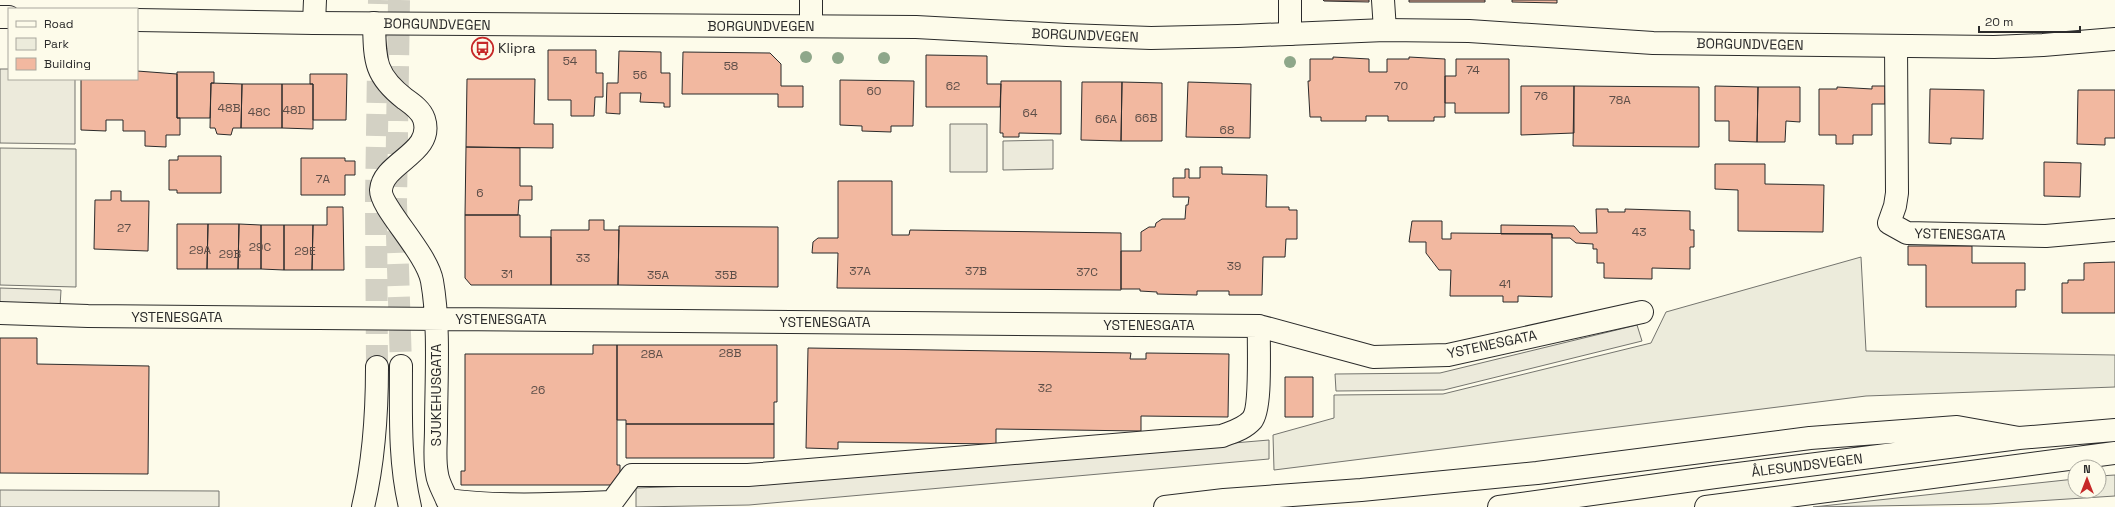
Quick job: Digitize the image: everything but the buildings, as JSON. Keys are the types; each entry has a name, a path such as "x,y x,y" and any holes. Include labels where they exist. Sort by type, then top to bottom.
{"main road":[{"path":"314,23 315,0"},
{"path":"811,0 811,26"},
{"path":"1290,0 1290,34"},
{"path":"1383,0 1385,30"},
{"name":"BORGUNDVEGEN","path":"138,20 314,23 916,27 1150,38 1385,30 1469,31 1653,43 1896,46 2043,45 2115,39"},
{"name":"SJUKEHUSGATA","path":"374,23 374,50 377,67 380,74 384,80 417,108 424,118 426,130 420,144 384,180 381,190 384,201 416,246 432,279 436,319 437,475 447,500 467,505 499,506 612,502 632,475 748,475 1222,436 1243,428 1252,419 1257,404 1259,326"},
{"name":"YSTENESGATA","path":"1896,46 1897,193 1895,206 1889,223 1907,233 2046,236 2115,230"},
{"name":"YSTENESGATA","path":"0,313 88,316 1259,326 1373,357 1448,355 1642,312"},
{"path":"401,366 401,452 410,507"},
{"path":"363,507 368,487 376,420 377,367"},
{"path":"1165,507 1224,500 1361,490 1537,473 1810,438 1958,427 2019,438"},
{"name":"ÅLESUNDSVEGEN","path":"1499,507 1715,476 2019,438 2115,430"},
{"path":"1706,507 2115,453"}],"green space":[{"path":"0,148 76,149 76,287 0,285"},
{"path":"1861,257 1866,351 2115,355 2115,387 1866,396 1274,470 1273,435 1334,418 1334,395 1443,394 1651,343 1666,312"},
{"path":"2115,475 2115,496 2107,497 2107,476"},
{"path":"2067,480 2068,499 1989,504 1813,507"}],"shaded area":[{"path":"0,69 8,69 8,80 75,80 75,144 0,143"},
{"path":"950,124 987,124 987,172 950,172"},
{"path":"1053,140 1053,169 1003,170 1003,141"},
{"path":"0,288 61,290 60,307 0,305"},
{"path":"1637,325 1642,341 1444,390 1336,391 1335,374 1440,373"},
{"path":"1269,440 1269,459 749,505 636,507 636,488 749,484"},
{"path":"0,490 219,491 219,507 0,507"}],"tunnel":[{"path":"377,367 376,202 379,0"},
{"path":"399,0 396,203 401,366"}],"place":[{"name":"Klipra","path":"483,48"}]}
